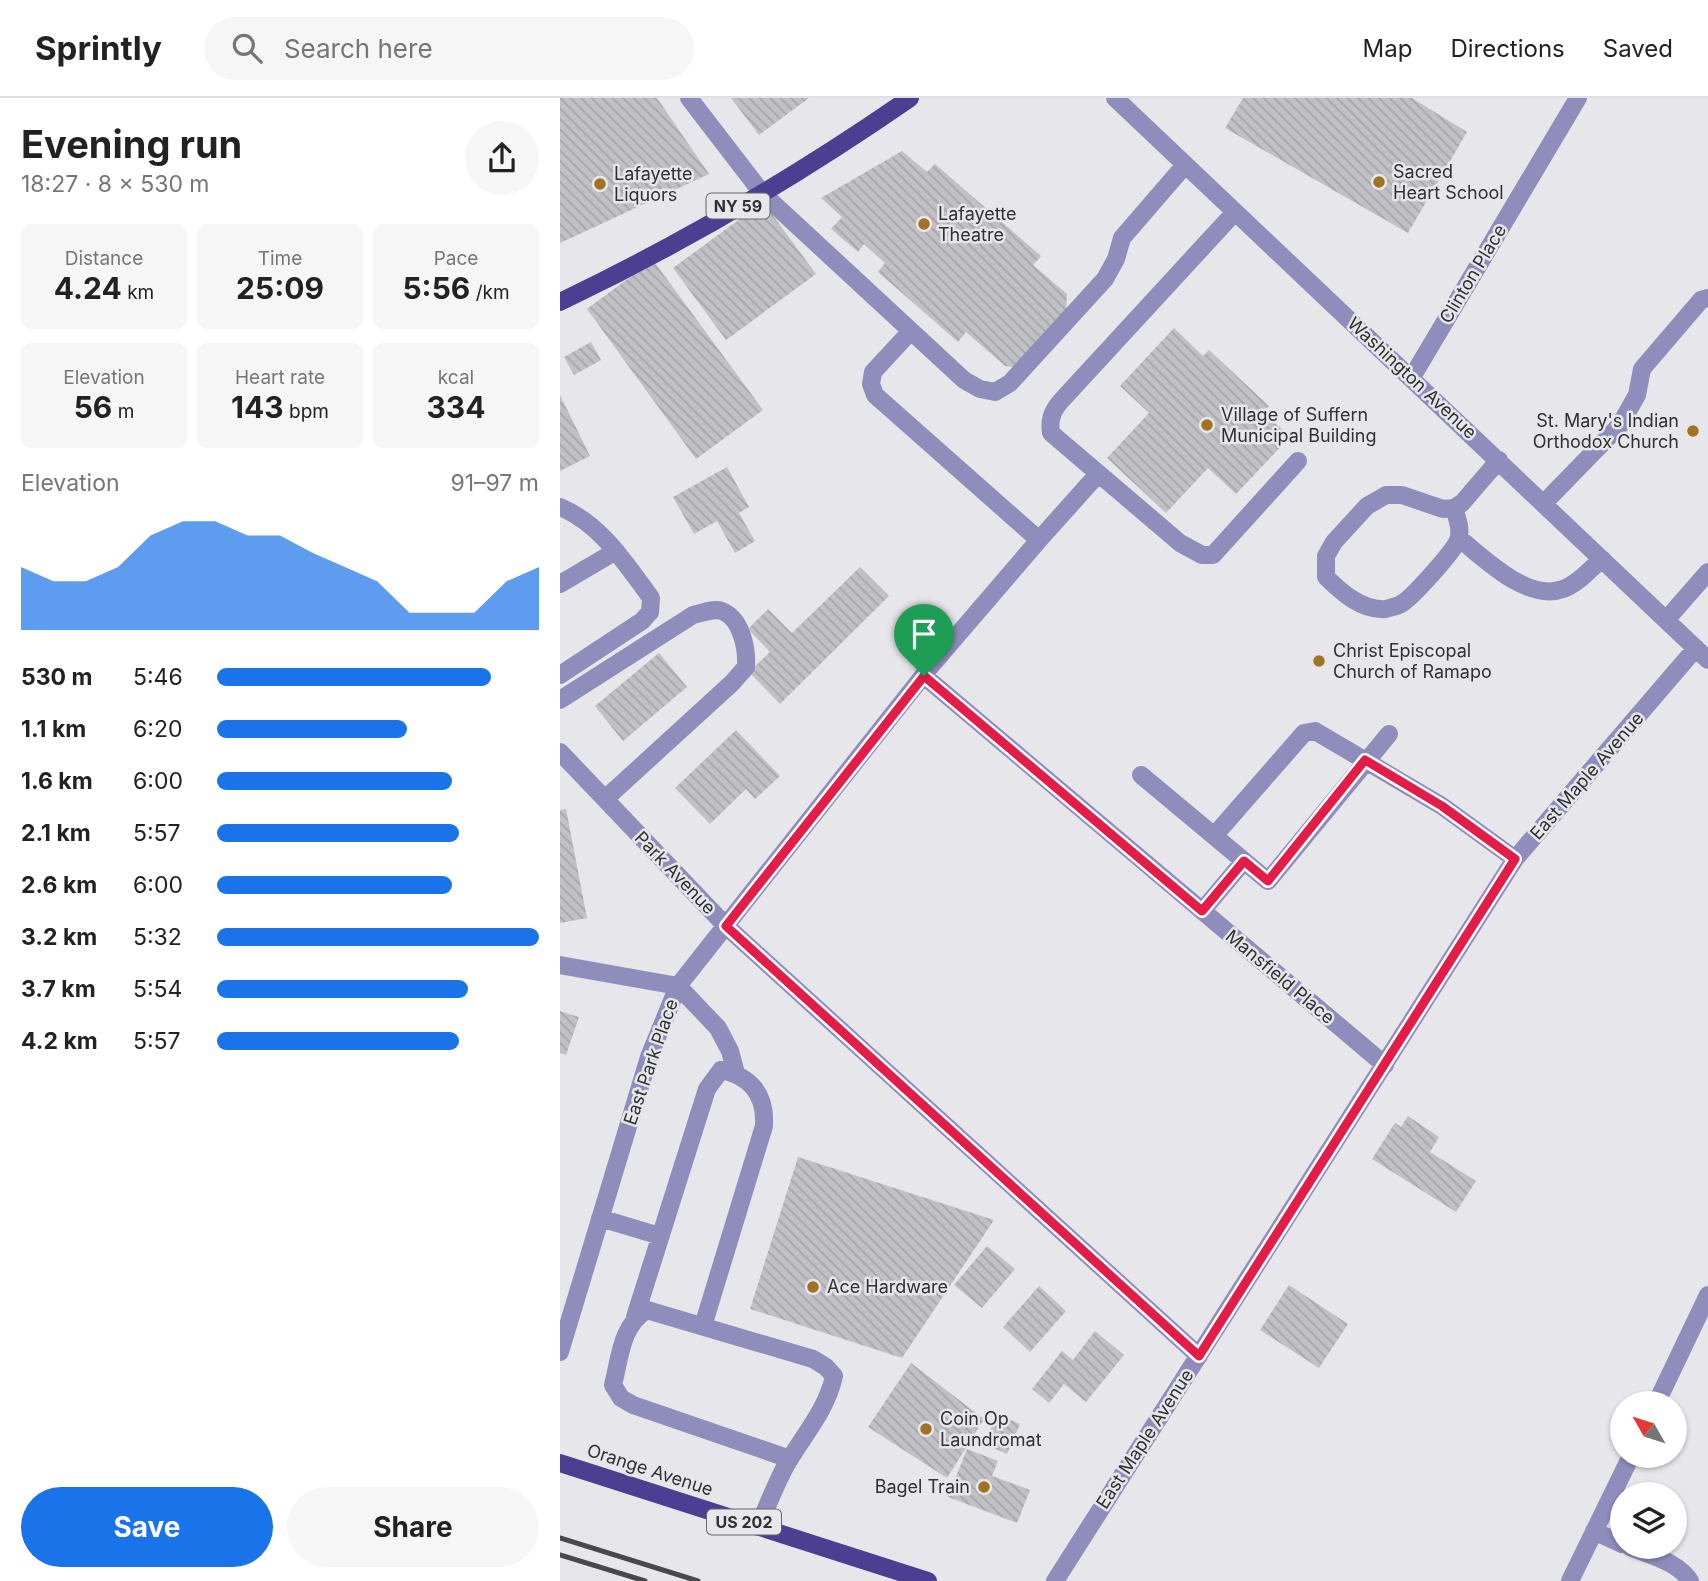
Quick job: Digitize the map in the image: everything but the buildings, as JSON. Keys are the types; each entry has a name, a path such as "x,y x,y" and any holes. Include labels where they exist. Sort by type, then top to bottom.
{"main road":[{"name":"NY 59","path":"560,302 612,277 762,192 860,132 909,98"},
{"name":"Orange Avenue","path":"560,1463 928,1581"}],"street":[{"path":"689,98 762,192 964,380 980,389 995,392 1010,383 1105,279 1116,259 1122,238 1185,165"},
{"name":"Washington Avenue","path":"1115,98 1702,654"},
{"name":"Clinton Place","path":"1412,377 1578,98"},
{"path":"1235,212 1053,412 1051,433 1180,543 1202,555 1213,555 1298,461"},
{"path":"1544,503 1620,425 1637,395 1642,369 1701,300 1708,298"},
{"path":"911,331 873,372 870,384 875,395 1039,540"},
{"path":"1454,508 1459,523 1459,538 1445,559 1401,604 1385,609 1366,607 1340,592 1326,577 1326,556 1334,542 1367,506 1386,495 1402,495 1443,509 1454,508 1462,503 1499,460"},
{"name":"East Park Place","path":"560,1352 649,1057 678,986 924,676 1098,474"},
{"path":"560,507 574,513 610,543 651,598 650,612 642,621 560,675"},
{"path":"1459,538 1497,570 1534,590 1563,589 1602,559"},
{"path":"560,584 615,551"},
{"path":"1666,620 1708,572"},
{"path":"560,700 693,615 711,610 722,611 732,618 744,639 746,667 732,683 605,799"},
{"name":"East Maple Avenue","path":"1055,1581 1515,859 1702,654"},
{"name":"Mansfield Place","path":"924,676 1384,1065"},
{"path":"1214,836 1304,733 1315,731 1442,806 1515,859"},
{"path":"1141,775 1268,881 1388,734"},
{"name":"Park Avenue","path":"564,764 605,799 726,926 1199,1356"},
{"path":"1202,911 1244,861"},
{"path":"560,965 678,986 718,1028 730,1051 736,1073"},
{"path":"703,1326 764,1126 765,1112 755,1087 736,1073 721,1070 707,1089 635,1317 626,1334 613,1385 621,1398 633,1405 790,1459"},
{"path":"600,1218 660,1236"},
{"path":"1662,1391 1708,1295"},
{"path":"635,1317 647,1310 703,1326 813,1359 834,1376 820,1411 790,1459 758,1527"},
{"path":"1570,1581 1625,1468"},
{"path":"1594,1531 1610,1538"},
{"path":"1658,1559 1672,1565 1690,1581"}],"railway":[{"path":"560,1538 698,1581"},
{"path":"560,1555 645,1581"}],"place":[{"name":"Sacred Heart School","path":"1379,182"},
{"name":"Lafayette Liquors","path":"600,184"},
{"name":"Lafayette Theatre","path":"924,224"},
{"name":"Village of Suffern Municipal Building","path":"1207,425"},
{"name":"St. Mary's Indian Orthodox Church","path":"1693,431"},
{"name":"Christ Episcopal Church of Ramapo","path":"1319,661"},
{"name":"Ace Hardware","path":"813,1287"},
{"name":"Coin Op Laundromat","path":"926,1429"},
{"name":"Bagel Train","path":"984,1487"}],"route":[{"path":"924,676 1202,911 1244,861 1268,881 1365,760 1442,806 1515,859 1199,1356 726,926 924,676"}]}
